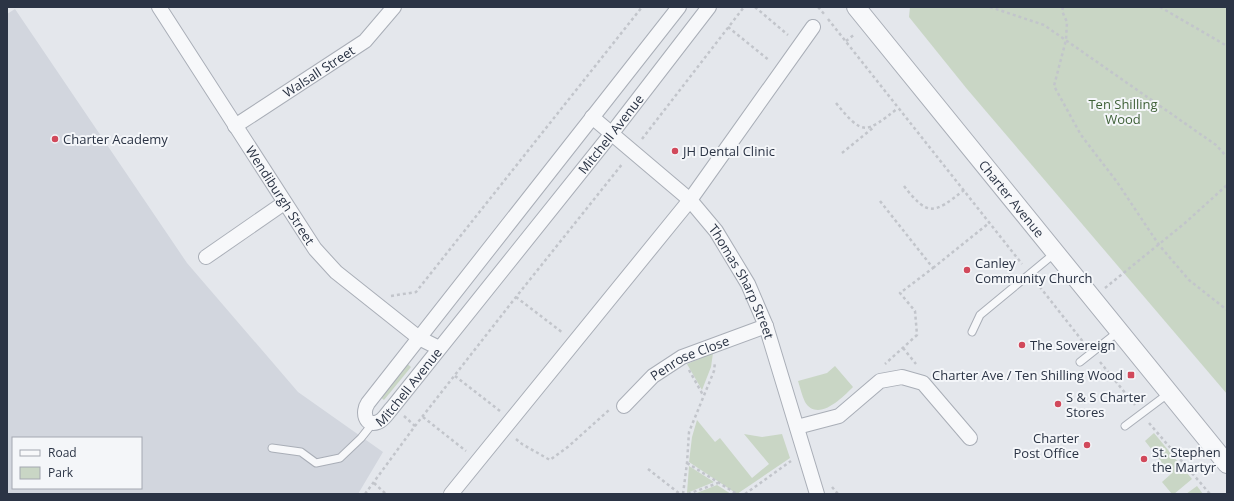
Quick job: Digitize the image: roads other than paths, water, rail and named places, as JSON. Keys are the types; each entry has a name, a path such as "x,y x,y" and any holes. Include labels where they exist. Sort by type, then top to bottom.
{"street":[{"name":"Wendiburgh Street","path":"159,7 315,250 336,272 419,338 439,348"},
{"name":"Walsall Street","path":"235,126 365,41 394,7"},
{"name":"Mitchell Avenue","path":"679,7 365,407 364,415 366,418 374,423 381,420 385,416 612,133 709,7"},
{"name":"Charter Avenue","path":"856,7 1227,464"},
{"path":"451,494 690,200 813,27"},
{"name":"Thomas Sharp Street","path":"592,117 633,150 690,200 716,231 748,284 766,326 817,494"},
{"path":"206,257 284,203"},
{"name":"Penrose Close","path":"624,406 653,376 682,357 766,326"},
{"path":"797,427 839,416 880,381 902,377 923,383 970,438"}],"lane":[{"path":"972,332 980,315 1055,253"},
{"path":"1080,362 1119,330"},
{"path":"1125,426 1169,393"},
{"path":"272,448 301,452 316,463 340,458 374,423"}],"place":[{"name":"Charter Academy","path":"55,139"},
{"name":"JH Dental Clinic","path":"675,151"},
{"name":"Canley Community Church","path":"967,270"},
{"name":"The Sovereign","path":"1022,345"},
{"name":"Charter Ave / Ten Shilling Wood","path":"1131,375"},
{"name":"S & S Charter Stores","path":"1058,404"},
{"name":"Charter Post Office","path":"1087,445"},
{"name":"St. Stephen the Martyr","path":"1144,459"}],"park label":[{"name":"Ten Shilling Wood","path":"1123,112"}]}
